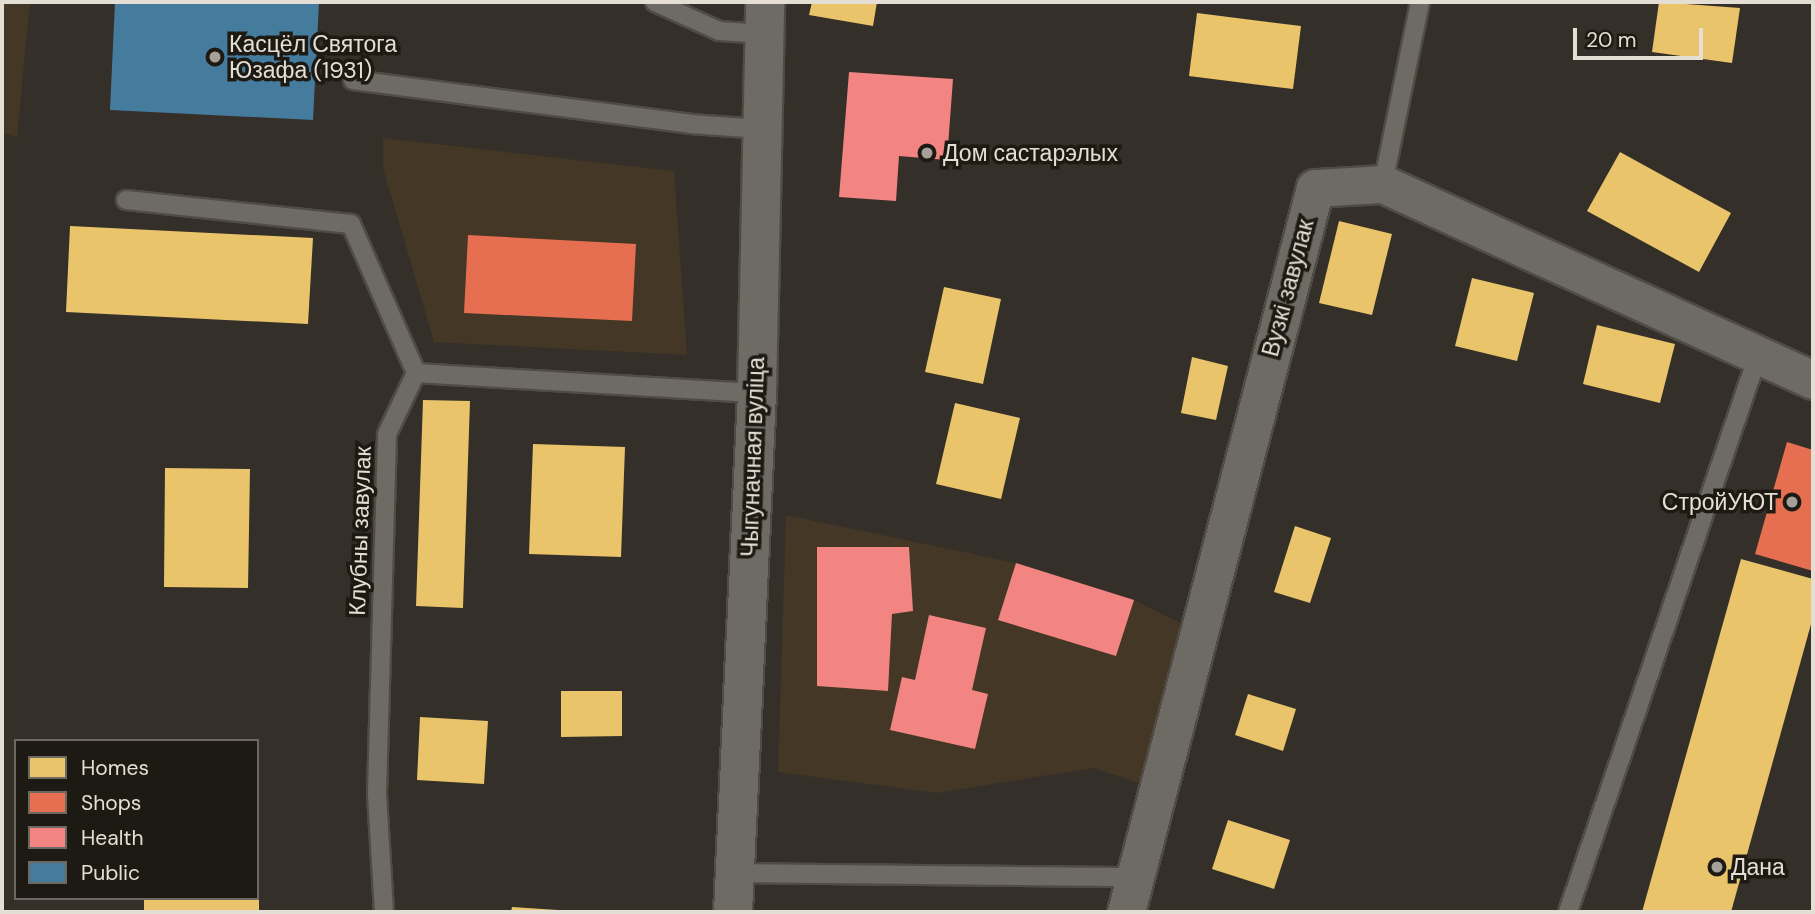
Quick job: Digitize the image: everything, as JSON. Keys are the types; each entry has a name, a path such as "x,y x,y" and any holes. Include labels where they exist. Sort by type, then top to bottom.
{"street":[{"name":"Чыгуначная вуліца","path":"733,912 757,393 765,18"},
{"name":"Вузкі завулак","path":"1130,895 1315,188 1383,184 1813,380"}],"lane":[{"path":"654,2 719,31 765,18"},
{"path":"1383,184 1420,2"},
{"path":"353,80 690,124 762,129"},
{"path":"126,200 351,224 416,373 757,393"},
{"path":"1568,912 1758,355"},
{"name":"Клубны завулак","path":"383,912 377,793 387,434 416,373"},
{"path":"735,873 1130,895"}],"shaded area":[{"path":"2,2 30,2 17,137 2,133"},
{"path":"383,138 674,171 687,355 434,342 383,168"},
{"path":"786,515 1016,563 1134,600 1182,624 1142,784 1093,768 937,793 778,772"}],"building: Homes":[{"path":"812,2 877,2 873,26 809,15"},
{"path":"1659,2 1740,8 1732,63 1652,52"},
{"path":"1197,13 1301,26 1293,89 1189,76"},
{"path":"1620,152 1731,213 1699,272 1587,211"},
{"path":"1339,221 1392,234 1372,315 1319,303"},
{"path":"70,226 313,238 308,324 66,312"},
{"path":"1472,278 1534,293 1517,361 1455,346"},
{"path":"944,287 1001,299 983,384 925,372"},
{"path":"1597,325 1675,344 1660,403 1583,384"},
{"path":"1192,357 1228,366 1216,420 1181,413"},
{"path":"423,400 470,401 463,608 416,606"},
{"path":"955,403 1020,418 1001,499 936,484"},
{"path":"533,444 625,447 621,557 529,554"},
{"path":"165,468 250,469 248,588 164,587"},
{"path":"1295,526 1331,538 1310,603 1274,592"},
{"path":"1741,559 1813,579 1813,617 1731,912 1642,912"},
{"path":"561,691 622,691 622,736 561,737"},
{"path":"1248,694 1296,709 1283,751 1235,735"},
{"path":"420,717 488,721 484,784 417,780"},
{"path":"1228,820 1290,840 1274,889 1212,869"},
{"path":"144,900 259,900 259,912 144,912"},
{"path":"512,907 558,910 558,912 511,912"}],"building: Shops":[{"path":"468,235 636,244 632,321 464,313"},
{"name":"СтройУЮТ","path":"1787,442 1813,450 1813,571 1755,554"}],"building: Health":[{"path":"849,72 953,79 947,160 899,156 896,201 839,197"},
{"path":"817,547 909,547 913,611 892,614 888,691 817,686"},
{"path":"1016,563 1134,600 1116,656 998,620"},
{"path":"929,615 986,628 972,690 988,694 975,749 890,730 902,677 915,680"}],"building: Public":[{"name":"Касцёл Святога Юзафа (1931)","path":"115,2 319,3 313,120 110,110"}],"place":[{"name":"Касцёл Святога Юзафа (1931)","path":"215,57"},
{"name":"Дом састарэлых","path":"927,153"},
{"name":"СтройУЮТ","path":"1792,502"},
{"name":"Дана","path":"1717,867"}]}
